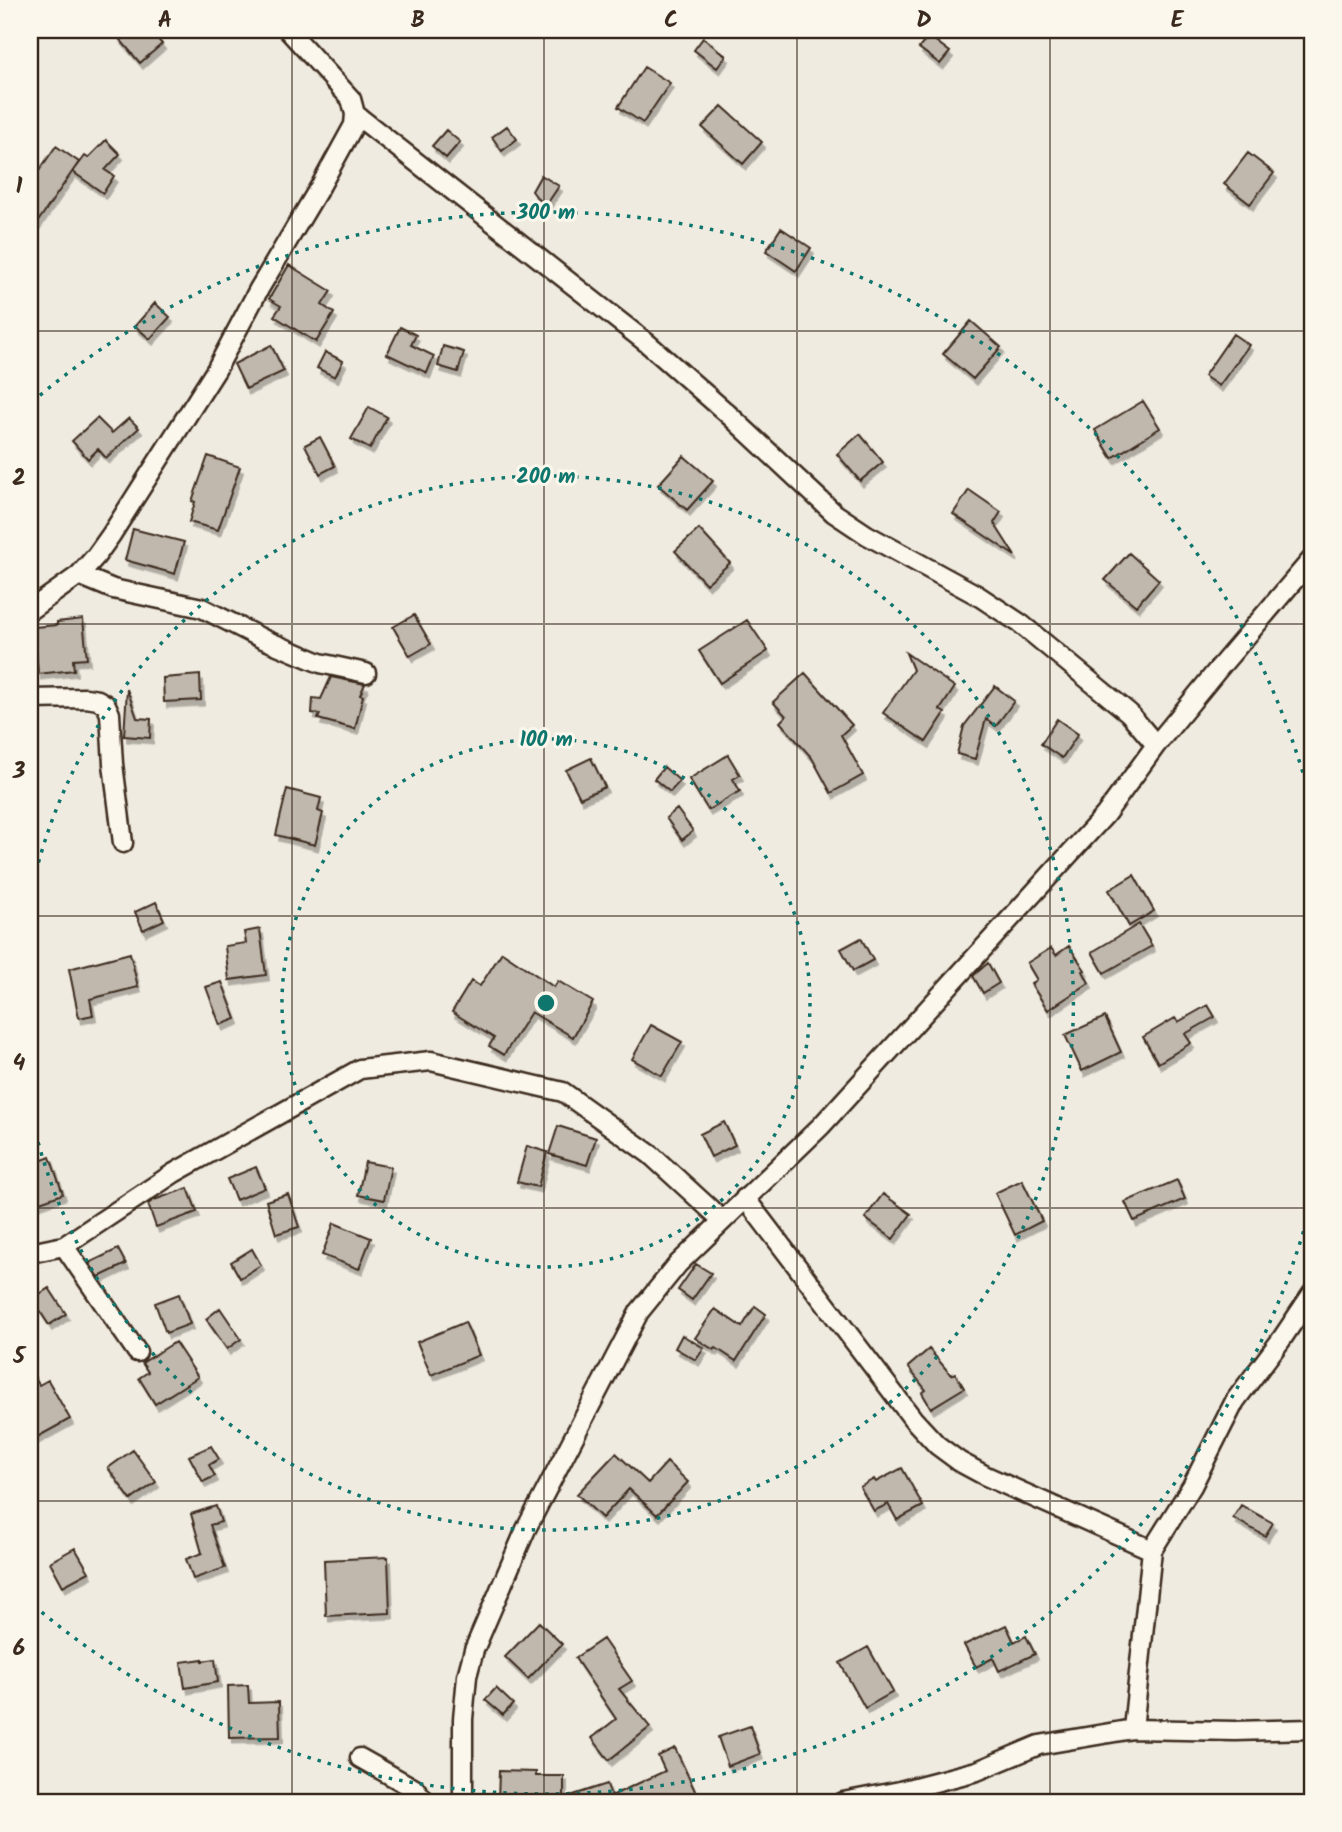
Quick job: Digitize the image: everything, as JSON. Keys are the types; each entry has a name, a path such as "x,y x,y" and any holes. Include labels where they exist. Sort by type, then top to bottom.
{"street":[{"path":"30,610 79,575 111,535 216,370 259,289 354,125 355,114 351,99 288,30"},
{"path":"355,114 648,343 834,513 867,535 977,595 1021,624 1129,713 1156,745"},
{"path":"463,1802 463,1718 467,1676 474,1650 526,1529 639,1312 678,1264 830,1116 1105,815 1156,745 1312,559"},
{"path":"79,575 113,589 202,608 263,639 320,663 366,673"},
{"path":"30,699 86,698 106,705 110,714 123,843"},
{"path":"30,1253 64,1247 174,1173 360,1069 431,1061 563,1092 651,1155 722,1220"},
{"path":"746,1198 913,1419 937,1445 986,1476 1152,1550"},
{"path":"64,1247 137,1352"},
{"path":"1133,1729 1152,1550 1192,1486 1235,1401 1312,1294"},
{"path":"843,1802 900,1791 977,1771 1040,1745 1133,1729 1312,1729"},
{"path":"360,1758 415,1789 426,1802"}],"building":[{"path":"124,30 150,30 162,44 140,63 117,36"},
{"path":"929,36 950,52 940,64 919,48"},
{"path":"703,38 726,56 717,68 694,50"},
{"path":"644,67 670,83 643,123 618,107"},
{"path":"722,106 762,142 743,164 702,127"},
{"path":"507,126 517,139 502,151 492,137"},
{"path":"446,130 460,142 446,158 432,146"},
{"path":"106,140 120,154 105,170 114,176 103,193 73,172 85,156 88,158"},
{"path":"56,146 79,162 30,233 30,184"},
{"path":"1248,153 1274,173 1250,204 1224,184"},
{"path":"541,175 559,186 547,204 538,199 532,191"},
{"path":"781,228 811,248 796,271 766,251"},
{"path":"289,265 331,291 322,305 334,313 316,342 274,316 281,306 269,299"},
{"path":"155,303 170,317 150,339 135,326"},
{"path":"971,321 1001,347 973,379 943,354"},
{"path":"400,327 416,335 411,345 434,356 427,373 387,354"},
{"path":"1233,334 1249,345 1219,386 1204,376"},
{"path":"271,345 284,371 246,389 234,364"},
{"path":"443,346 464,352 458,372 438,366"},
{"path":"325,352 343,361 335,377 317,368"},
{"path":"1143,401 1160,428 1112,458 1095,430"},
{"path":"369,407 387,417 370,449 351,439"},
{"path":"97,418 112,433 129,418 139,428 106,458 98,449 88,459 72,441"},
{"path":"860,434 883,462 860,481 837,454"},
{"path":"320,437 335,466 320,474 305,445"},
{"path":"208,456 240,467 218,530 189,522 195,502 192,501"},
{"path":"684,456 713,481 687,510 658,485"},
{"path":"969,490 1001,512 994,523 1015,556 953,514"},
{"path":"133,529 184,542 175,574 125,560"},
{"path":"699,529 730,563 706,584 675,551"},
{"path":"1129,553 1159,580 1136,606 1105,580"},
{"path":"414,615 431,644 410,656 393,627"},
{"path":"83,619 87,659 73,660 74,670 38,674 34,627"},
{"path":"747,620 768,651 720,683 699,651"},
{"path":"906,653 955,687 940,710 945,713 926,742 883,713 913,670"},
{"path":"805,673 852,725 841,735 863,775 831,793 812,758 780,722 786,716 773,702"},
{"path":"200,675 201,700 164,702 163,678"},
{"path":"331,677 365,684 360,695 363,696 355,729 318,719 320,714 312,713 313,698 321,699"},
{"path":"995,686 1014,701 996,726 986,719 975,759 957,754 964,726"},
{"path":"127,689 137,718 151,719 150,738 124,736"},
{"path":"1057,719 1078,734 1062,758 1041,744"},
{"path":"728,755 740,775 733,779 740,791 708,810 689,779"},
{"path":"591,758 605,787 580,798 566,770"},
{"path":"664,767 680,781 670,792 654,779"},
{"path":"287,789 321,798 318,811 323,813 315,845 276,835"},
{"path":"677,809 693,831 682,840 666,818"},
{"path":"1134,875 1154,911 1129,926 1109,890"},
{"path":"156,902 164,920 143,930 135,912"},
{"path":"1139,924 1152,946 1104,973 1092,952"},
{"path":"260,929 266,975 229,980 225,946 246,943 244,932"},
{"path":"861,938 873,960 853,971 841,949"},
{"path":"1069,946 1085,970 1083,971 1089,983 1048,1010 1031,984 1037,980 1027,963 1051,948 1056,955"},
{"path":"502,952 554,987 558,981 593,1002 573,1037 531,1012 504,1055 489,1046 494,1038 452,1012 471,981 480,986"},
{"path":"130,953 138,987 90,999 93,1015 79,1018 69,969"},
{"path":"988,963 999,983 983,993 973,976"},
{"path":"222,982 236,1019 220,1025 206,987"},
{"path":"1208,1005 1215,1017 1185,1034 1191,1043 1158,1063 1143,1037 1175,1018 1178,1022"},
{"path":"1105,1017 1121,1052 1082,1071 1065,1035"},
{"path":"651,1025 682,1042 662,1076 632,1059"},
{"path":"724,1122 735,1145 711,1157 700,1134"},
{"path":"558,1126 596,1138 587,1165 549,1154"},
{"path":"527,1146 547,1152 538,1187 517,1182"},
{"path":"50,1157 63,1194 34,1204 30,1193 30,1165"},
{"path":"365,1162 391,1167 384,1200 358,1195"},
{"path":"256,1167 265,1188 236,1200 227,1179"},
{"path":"1022,1180 1042,1221 1015,1235 995,1193"},
{"path":"1177,1180 1185,1199 1134,1221 1125,1202"},
{"path":"188,1188 197,1212 156,1227 148,1204"},
{"path":"288,1194 299,1227 276,1234 266,1201"},
{"path":"883,1194 911,1214 893,1239 865,1218"},
{"path":"334,1223 371,1238 359,1269 322,1255"},
{"path":"118,1249 126,1264 99,1277 89,1263"},
{"path":"252,1249 261,1265 240,1278 231,1262"},
{"path":"696,1264 711,1273 692,1300 678,1290"},
{"path":"49,1288 66,1314 49,1325 32,1299"},
{"path":"179,1294 190,1324 166,1333 155,1303"},
{"path":"755,1306 766,1314 736,1361 695,1338 715,1309 742,1327"},
{"path":"220,1308 241,1339 227,1349 206,1319"},
{"path":"465,1322 479,1355 431,1375 417,1342"},
{"path":"682,1335 704,1348 696,1360 675,1348"},
{"path":"175,1342 198,1377 155,1404 139,1378 148,1372 142,1363"},
{"path":"929,1349 951,1375 955,1373 964,1388 931,1408 922,1393 926,1390 908,1367"},
{"path":"30,1369 39,1385 48,1380 70,1419 30,1441"},
{"path":"211,1446 219,1459 209,1465 215,1476 203,1482 189,1456"},
{"path":"133,1450 156,1482 131,1500 108,1468"},
{"path":"616,1453 648,1483 667,1462 688,1482 657,1515 629,1489 602,1518 577,1494"},
{"path":"902,1468 923,1506 897,1520 888,1504 874,1511 860,1487"},
{"path":"1241,1505 1273,1523 1265,1536 1233,1518"},
{"path":"216,1506 221,1522 210,1525 225,1568 193,1579 186,1559 202,1553 191,1514"},
{"path":"75,1548 89,1572 63,1586 50,1562"},
{"path":"388,1557 390,1613 326,1616 324,1560"},
{"path":"539,1622 562,1644 528,1679 505,1657"},
{"path":"1006,1625 1014,1642 1026,1636 1035,1654 999,1671 993,1658 976,1667 964,1645"},
{"path":"603,1639 632,1681 619,1689 650,1727 609,1760 592,1738 616,1719 575,1658"},
{"path":"868,1647 893,1692 865,1708 840,1663"},
{"path":"215,1659 218,1682 185,1688 181,1662"},
{"path":"248,1685 249,1703 279,1702 280,1737 229,1738 228,1686"},
{"path":"496,1688 513,1704 503,1715 485,1700"},
{"path":"750,1726 760,1754 728,1766 718,1737"},
{"path":"675,1748 696,1793 677,1802 498,1802 499,1771 536,1772 536,1776 564,1776 564,1798 607,1784 611,1796 665,1771 658,1756"}]}
